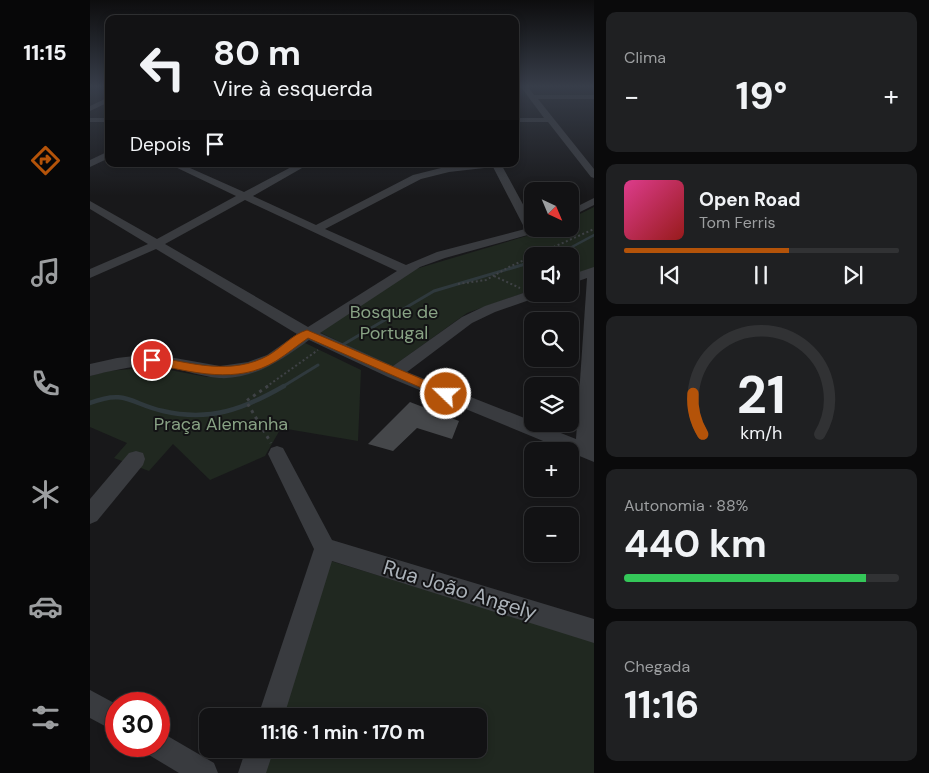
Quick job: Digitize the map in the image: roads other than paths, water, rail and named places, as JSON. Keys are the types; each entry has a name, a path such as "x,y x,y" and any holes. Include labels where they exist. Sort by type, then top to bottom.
{"street":[{"path":"552,123 594,175"},
{"path":"90,157 105,151"},
{"path":"90,164 105,152"},
{"path":"181,167 404,270"},
{"path":"90,274 156,244 298,167"},
{"path":"316,229 418,177 449,169 466,167"},
{"path":"498,167 524,211"},
{"path":"579,209 594,201"},
{"path":"90,204 327,343 589,452 594,271 579,277"},
{"path":"90,370 117,364 152,360 208,371 236,371 250,368 272,359 307,333 404,270 434,257 524,233"},
{"path":"394,372 467,320 490,309 524,297"},
{"path":"274,708 325,548 277,454"},
{"path":"90,514 136,459"},
{"name":"Rua João Angely","path":"325,548 594,632"},
{"path":"90,703 105,712"},
{"path":"170,752 204,773"},
{"path":"252,773 257,758"}],"waterway":[{"path":"572,247 594,235"},
{"path":"344,344 434,291 524,264"},
{"path":"282,387 318,365"},
{"path":"90,403 112,397 128,399 152,408 180,414 211,414 241,407 284,386"}],"park label":[{"name":"Bosque de Portugal","path":"394,322"},
{"name":"Praça Alemanha","path":"221,424"}]}
